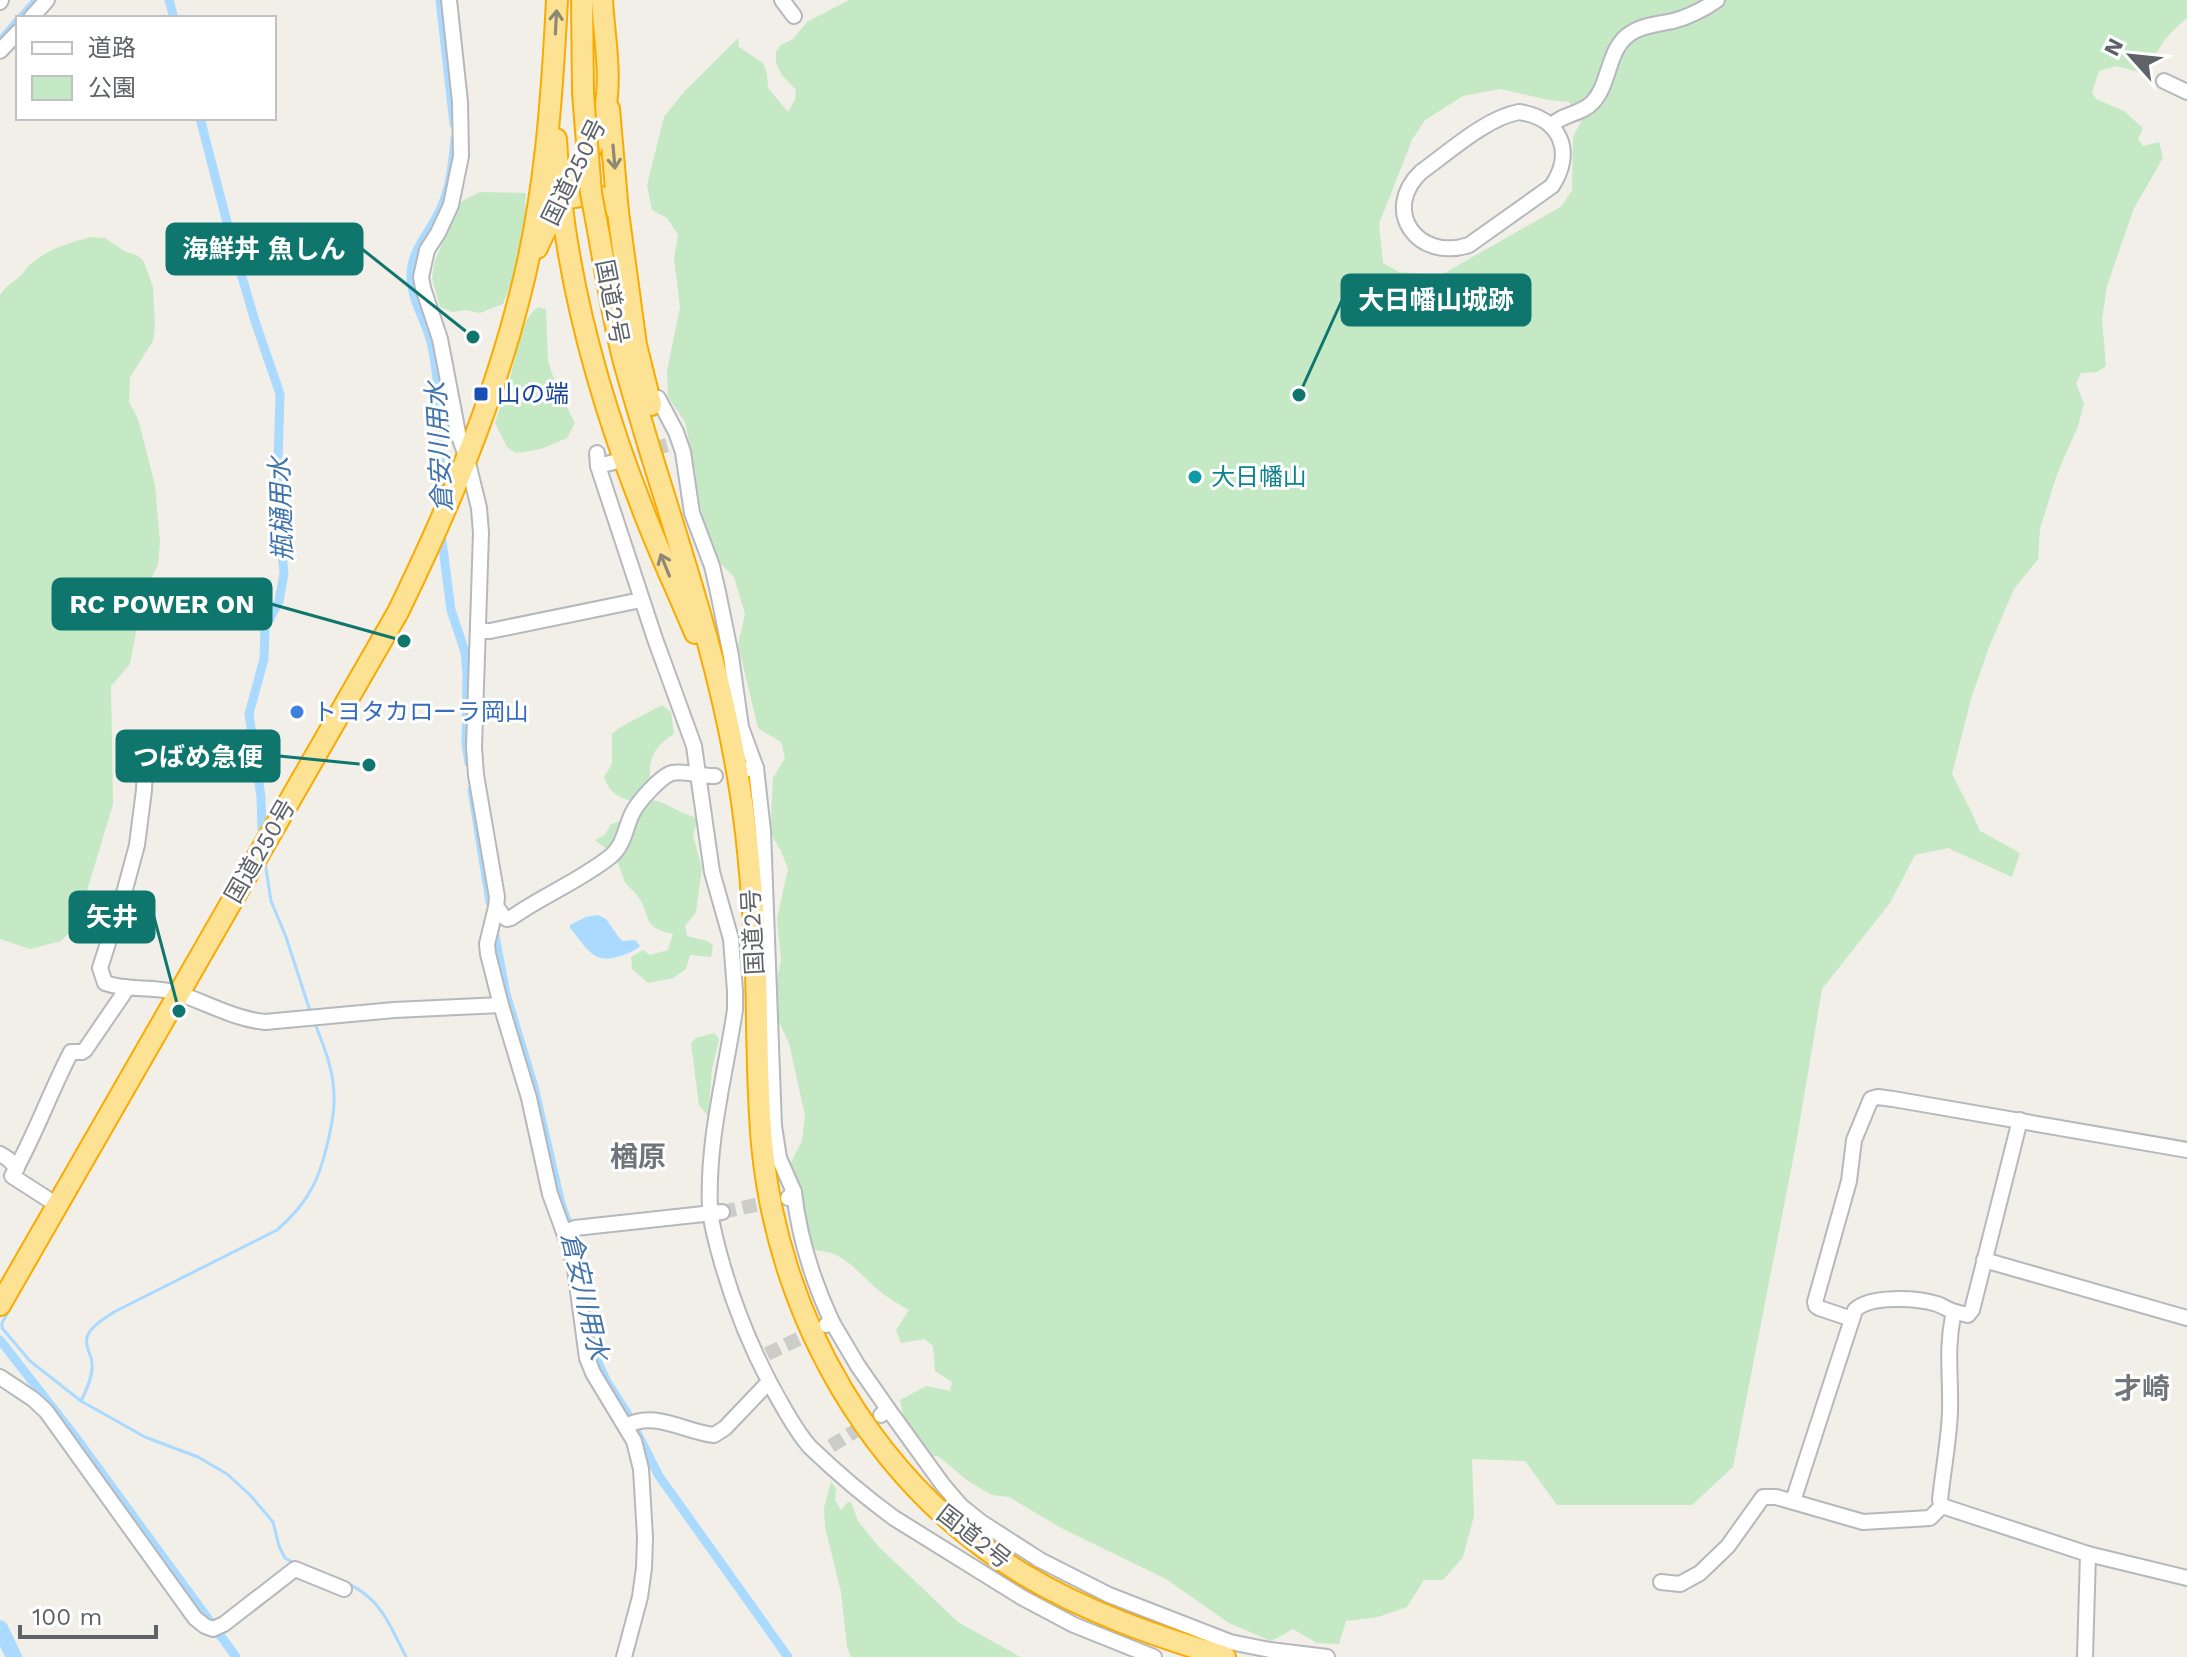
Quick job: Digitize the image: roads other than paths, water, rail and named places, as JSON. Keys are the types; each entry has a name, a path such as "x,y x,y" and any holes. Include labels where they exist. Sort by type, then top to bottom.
{"highway":[{"name":"国道250号","path":"532,254 553,79 557,0"},
{"name":"国道2号","path":"582,0 583,93 591,193 623,358 689,571 727,715 740,784 750,866 762,1146 782,1255 797,1299 817,1344 875,1438 935,1507 977,1543 1023,1574 1098,1612 1164,1638 1225,1657"},
{"name":"国道250号","path":"0,1305 391,624 432,543 467,459 498,371 545,213 562,199 598,132 608,85 602,0"},
{"path":"553,79 562,199 584,322 602,392 642,507 727,715"},
{"path":"606,102 610,112 618,212 636,345 692,555 689,571"},
{"path":"557,146 573,155 580,152 598,132"},
{"path":"562,199 597,196 608,199 618,212"},
{"path":"532,254 548,246 561,250 584,322"}],"street":[{"path":"33,16 47,0"},
{"path":"449,0 460,102 461,156 451,205 427,250 421,277 440,339 458,433 475,490 481,533 474,747 497,897 487,944 501,1005 529,1098 550,1194 568,1230 587,1358 593,1373 630,1424 641,1469 645,1537 643,1585 624,1657"},
{"path":"782,0 794,16"},
{"path":"1551,126 1569,113 1581,112 1592,103 1621,40 1645,27 1677,20 1717,0"},
{"path":"0,51 16,34"},
{"path":"2164,81 2187,92"},
{"path":"1519,112 1533,114 1551,126 1562,144 1564,159 1560,174 1552,186 1469,245 1455,250 1440,250 1415,235 1407,222 1404,208 1412,181 1421,172 1505,115 1519,112"},
{"path":"658,398 676,432 673,443 683,452 692,513 712,566 731,656 741,727 752,768 763,831 774,1126 779,1158 809,1267 829,1324 884,1412 961,1506 981,1522 1040,1560 1109,1595 1230,1642 1327,1657"},
{"path":"614,462 598,459 641,600 694,746 712,872 731,939 735,991 733,1020 710,1170 727,1284 763,1356 770,1385 810,1447 826,1450 875,1504 894,1518 1003,1586 1074,1625 1154,1657"},
{"path":"479,631 641,600"},
{"path":"146,741 144,790 135,858 100,968 105,983 178,994 256,1021 501,1005"},
{"path":"496,907 507,919 539,898 557,892 612,855 621,843 639,803 671,773 715,776"},
{"path":"57,1205 12,1176 71,1052 85,1050 125,987"},
{"path":"1852,1319 1819,1308 1815,1302 1849,1181 1854,1140 1871,1099 1893,1099 2187,1150"},
{"path":"1793,1501 1855,1310 1862,1303 1877,1300 1914,1300 1964,1315 1972,1310 2020,1120"},
{"path":"0,1154 17,1168"},
{"path":"568,1230 716,1212"},
{"path":"1984,1260 2187,1318"},
{"path":"1942,1506 1940,1500 1950,1409 1948,1351 1955,1312"},
{"path":"0,1377 46,1411 195,1618 205,1626 213,1629 224,1624 295,1569 344,1589"},
{"path":"630,1424 649,1419 714,1435 725,1428 764,1387 770,1385"},
{"path":"1661,1582 1680,1584 1700,1573 1728,1546 1763,1497 1793,1501 1863,1522 1930,1518 1942,1506"},
{"path":"1942,1506 2088,1554 2187,1578"},
{"path":"2085,1657 2088,1554"}],"water":[{"path":"598,915 606,919 620,939 635,940 640,946 616,957 601,958 595,955 570,925"}],"waterway":[{"path":"23,16 37,0"},
{"name":"瓶樋用水","path":"169,0 173,16"},
{"name":"倉安川用水","path":"440,0 454,124"},
{"path":"4,37 16,23"},
{"name":"瓶樋用水","path":"201,120 230,234"},
{"name":"倉安川用水","path":"439,510 440,428 436,366 411,276 414,258 446,193 455,139"},
{"name":"瓶樋用水","path":"231,239 280,394 277,496 284,574 279,601 265,628 264,659 249,714 261,797 262,829"},
{"name":"倉安川用水","path":"441,533 451,610 465,652 469,763"},
{"name":"倉安川用水","path":"472,790 490,902"},
{"path":"265,862 271,901 311,1014"},
{"name":"倉安川用水","path":"495,936 506,994 534,1087 561,1204 580,1256 591,1341 599,1365 659,1476 788,1657"},
{"path":"81,1401 92,1369 88,1334 95,1326 114,1312 277,1230 310,1192 324,1156 334,1101 331,1070 314,1021"},
{"path":"21,1288 2,1328 30,1361 81,1401 145,1437 198,1457 227,1474 273,1522 285,1558 294,1563"},
{"path":"0,1340 74,1435 236,1657"},
{"path":"327,1575 357,1589 377,1606 406,1657"},
{"path":"0,1628 14,1657"}],"tunnel":[{"path":"618,460 667,445"},
{"path":"722,1212 780,1200"},
{"path":"767,1354 817,1330"},
{"path":"831,1446 873,1420"}],"place":[{"name":"海鮮丼 魚しん","path":"473,337"},
{"name":"山の端","path":"481,394"},
{"name":"大日幡山城跡","path":"1299,395"},
{"name":"大日幡山","path":"1195,477"},
{"name":"RC POWER ON","path":"404,641"},
{"name":"トヨタカローラ岡山","path":"297,712"},
{"name":"つばめ急便","path":"369,765"},
{"name":"矢井","path":"179,1011"}],"district":[{"name":"楢原","path":"638,1156"},
{"name":"才崎","path":"2142,1388"}]}
